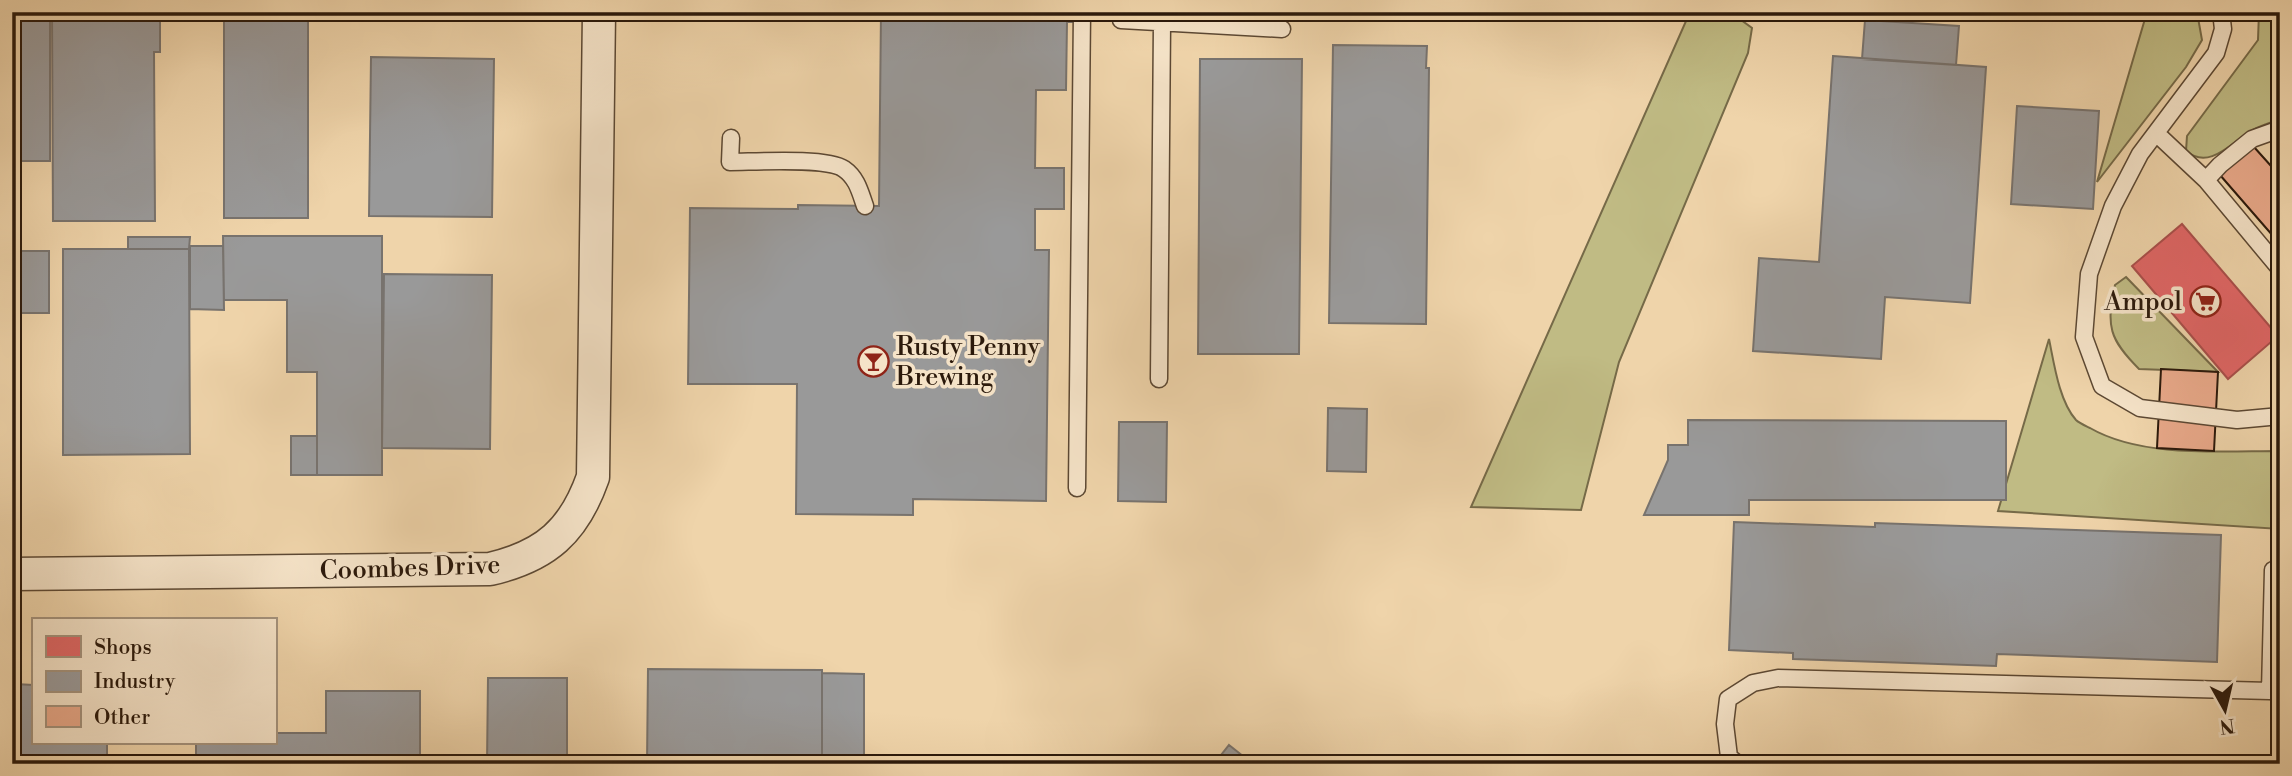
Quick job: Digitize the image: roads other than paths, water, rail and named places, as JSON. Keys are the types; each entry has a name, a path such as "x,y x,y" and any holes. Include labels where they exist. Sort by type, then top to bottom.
{"street":[{"name":"Coombes Drive","path":"12,574 490,569 519,562 544,547 567,528 583,503 593,477 599,12"}],"lane":[{"path":"1077,488 1082,12"},
{"path":"1121,12 1121,20 1282,29"},
{"path":"2221,12 2223,29 2216,53 2140,154 2113,206 2090,274 2084,337 2102,386 2140,408 2237,420 2280,416"},
{"path":"1159,379 1162,23"},
{"path":"2206,180 2252,139 2280,129"},
{"path":"2157,134 2206,180 2280,269"},
{"path":"730,138 730,162 812,162 842,167 856,181 865,206"},
{"path":"1738,764 1729,757 1725,724 1728,699 1753,683 1778,678 2275,691 2273,570"}],"place":[{"name":"Ampol","path":"2205,301"},
{"name":"Rusty Penny Brewing","path":"873,361"}]}
